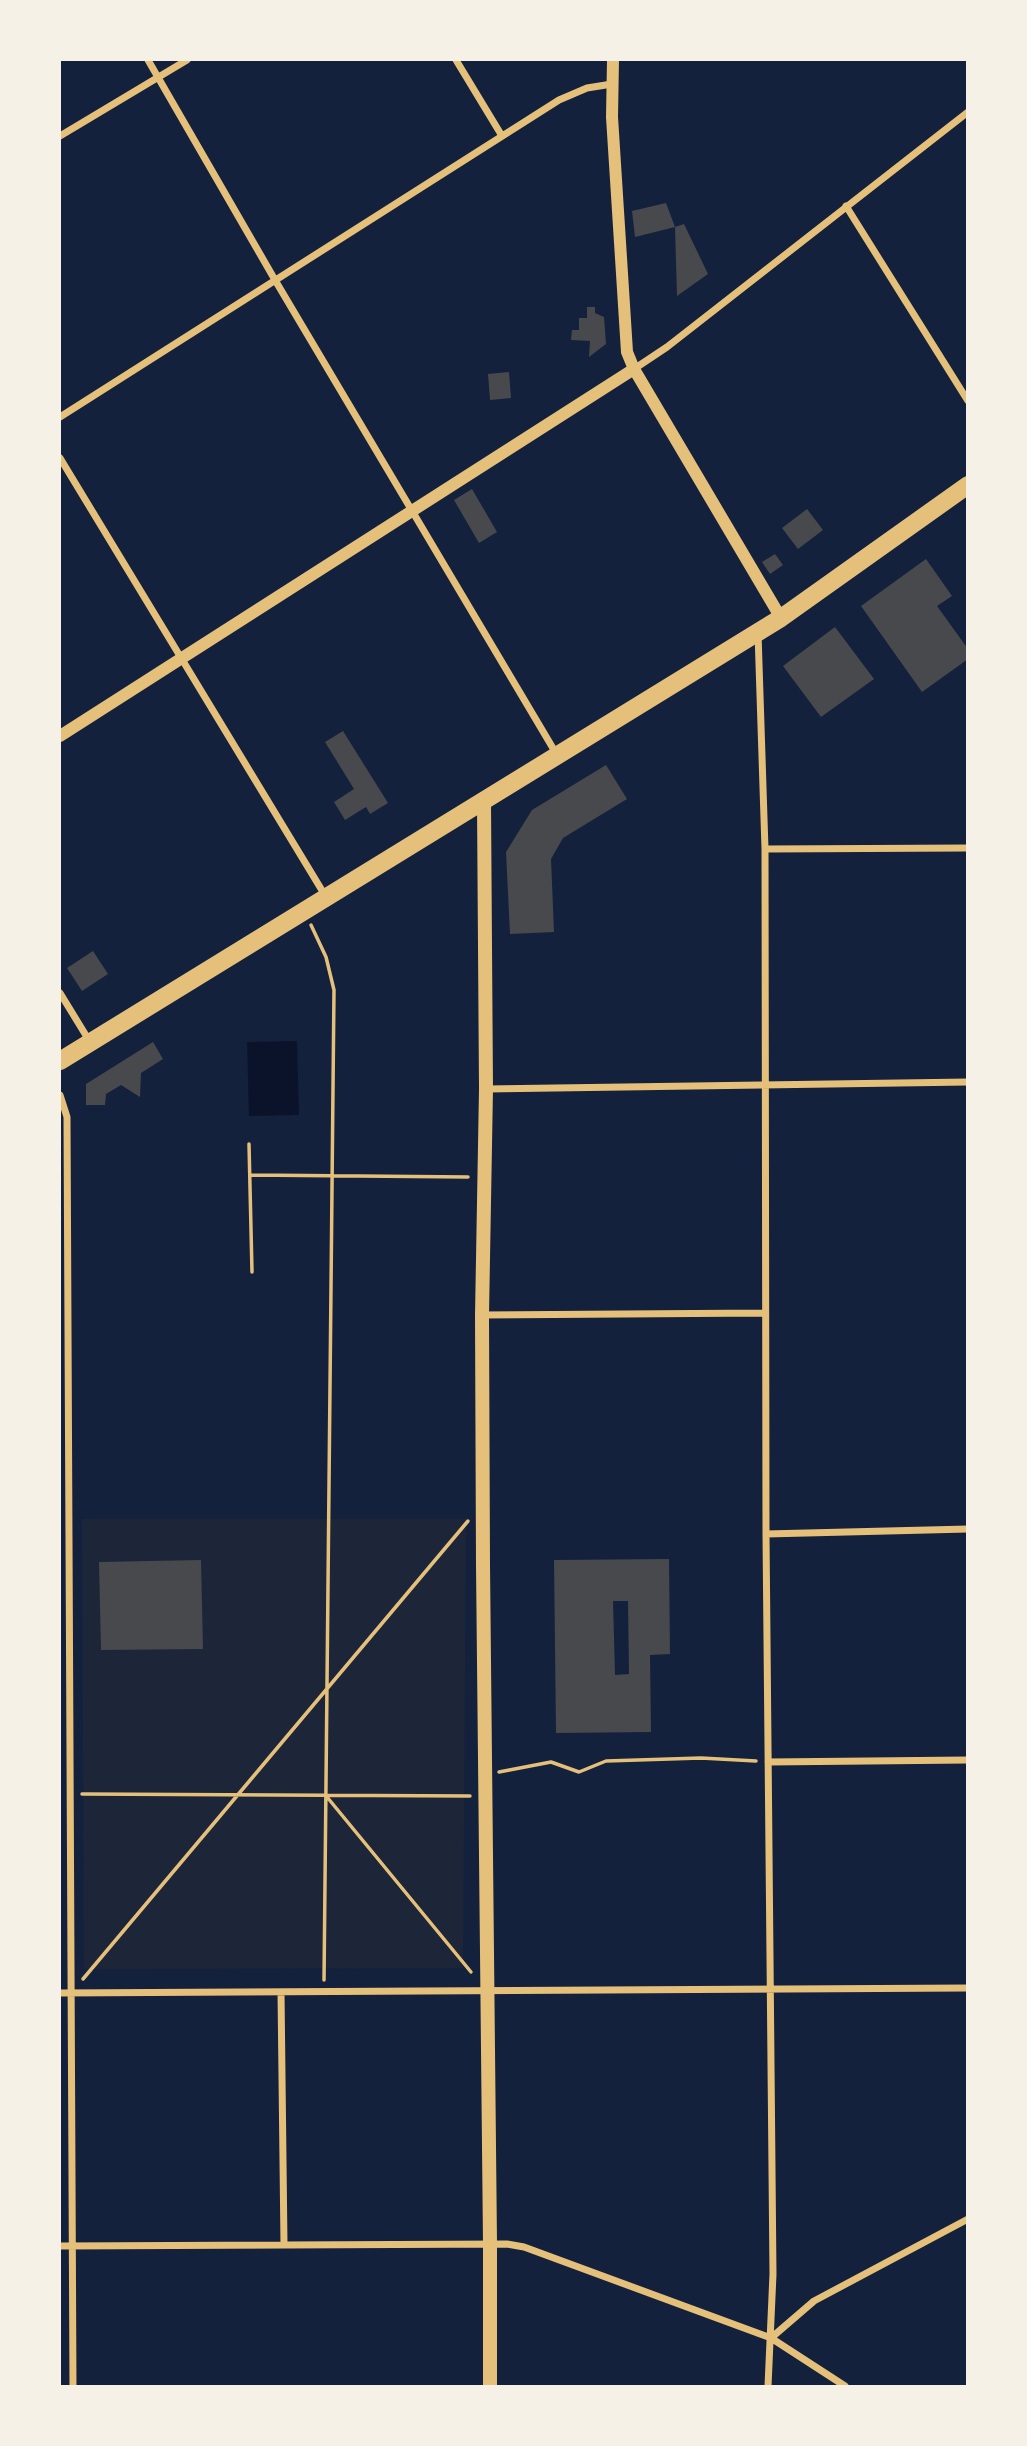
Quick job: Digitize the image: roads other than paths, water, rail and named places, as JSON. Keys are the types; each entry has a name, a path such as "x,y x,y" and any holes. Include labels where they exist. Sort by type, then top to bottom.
{"main road":[{"path":"60,1061 484,803 781,618 968,485"},
{"path":"484,803 486,1088 482,1315 490,2386"}],"street":[{"path":"148,60 275,280 558,755"},
{"path":"60,136 187,60"},
{"path":"456,60 502,136"},
{"path":"613,60 612,117 627,352 634,369 781,618"},
{"path":"60,417 574,92 612,84"},
{"path":"60,736 414,512 667,347 968,112"},
{"path":"846,206 968,401"},
{"path":"60,458 327,897"},
{"path":"758,632 765,849 766,1534 773,2274 768,2386"},
{"path":"765,849 968,848"},
{"path":"60,993 90,1042"},
{"path":"486,1088 968,1082"},
{"path":"60,1095 67,1117 64,1538 69,1767 73,2386"},
{"path":"482,1315 765,1313"},
{"path":"766,1534 968,1529"},
{"path":"768,1762 968,1760"},
{"path":"60,1767 69,1767"},
{"path":"60,1993 968,1988"},
{"path":"281,1992 284,2245"},
{"path":"771,2338 814,2301 968,2219"},
{"path":"60,2246 491,2243 524,2247 771,2338 845,2386"}]}
